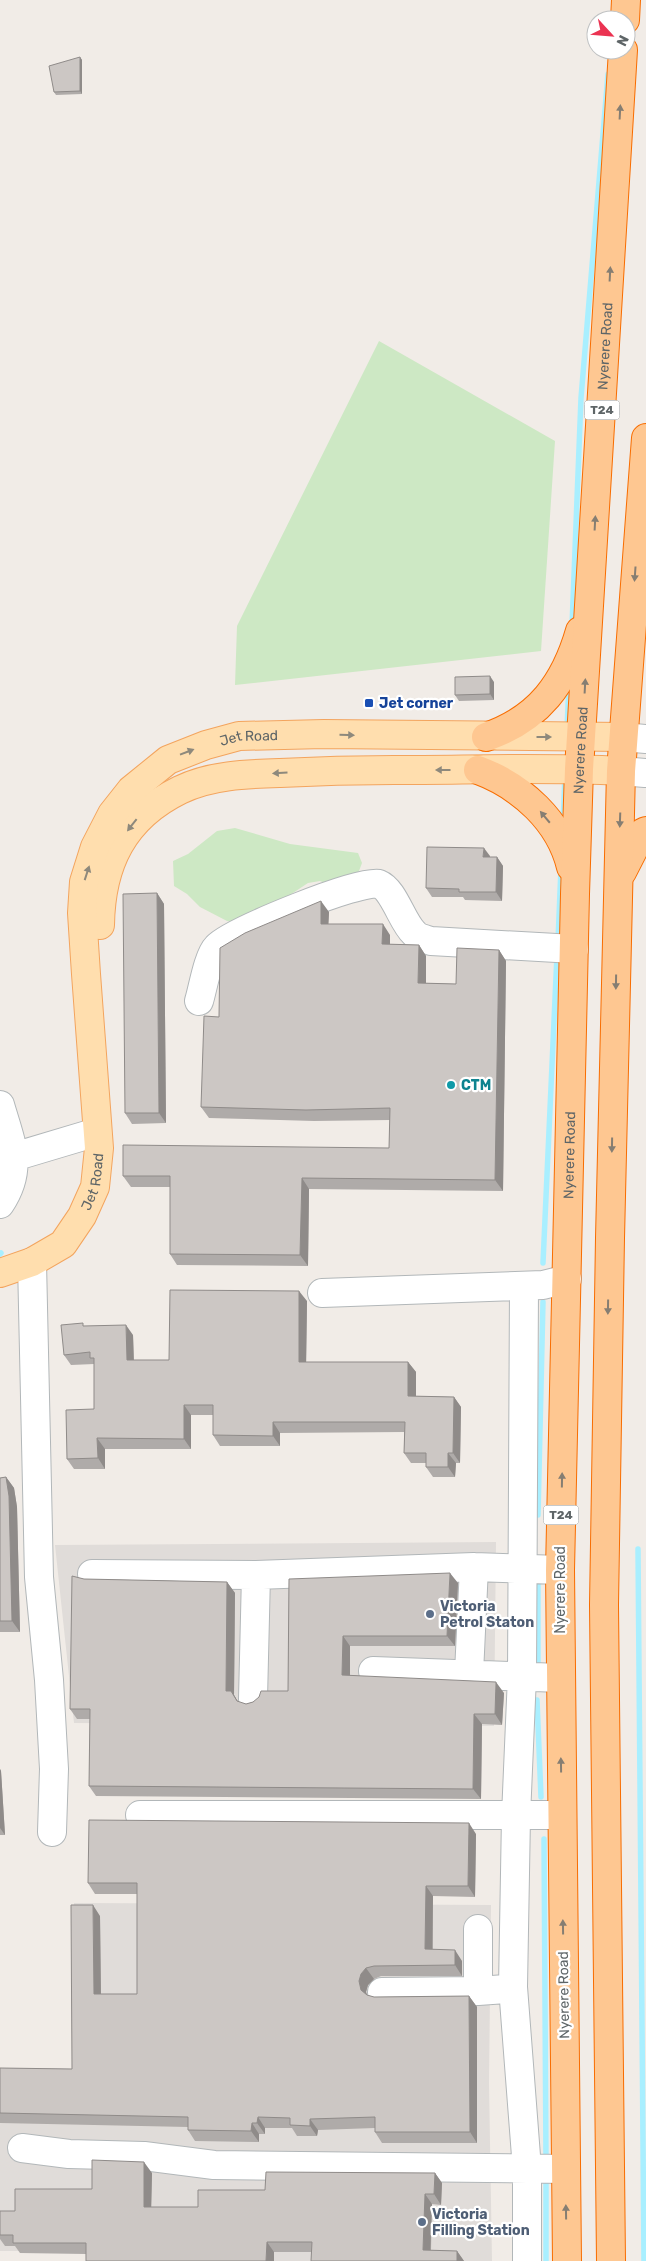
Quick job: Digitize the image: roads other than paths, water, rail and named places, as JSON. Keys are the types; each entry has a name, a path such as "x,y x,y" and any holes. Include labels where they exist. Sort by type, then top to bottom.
{"highway":[{"name":"Nyerere Road","path":"567,2261 560,1570 575,894 579,769 622,60"},
{"path":"611,2261 604,1605 618,880 633,772 634,738 630,648 646,438"},
{"path":"486,737 508,730 530,715 550,695 578,640 590,600"},
{"path":"630,648 646,671"},
{"path":"478,770 496,777 513,787 524,796 557,832 568,855 575,894"},
{"path":"618,880 642,833 646,831"}],"main road":[{"name":"Jet Road","path":"0,1273 32,1262 63,1244 82,1216 95,1187 99,1148 82,913 84,882 95,847 112,814 131,790 168,760 206,745 239,736 316,734 634,738"},
{"name":"Jet Road","path":"92,1043 99,991 100,896 112,857 124,835 138,818 180,790 212,780 239,775 323,770 579,769 633,772"}],"street":[{"path":"199,1001 216,947 247,929 344,890 372,884 378,884 383,887 413,933 431,942 574,949"},
{"path":"0,1105 12,1179 0,1204"},
{"path":"8,1159 97,1132"},
{"path":"32,1262 39,1577 53,1759 52,1832"},
{"path":"322,1294 543,1285 567,1278"},
{"path":"524,1286 521,1568 522,1676 516,1816 513,1986 527,2170 527,2261"},
{"path":"92,1574 256,1575 474,1567 560,1570"},
{"path":"469,1673 474,1567"},
{"path":"253,1699 256,1575"},
{"path":"373,1671 469,1673 560,1678"},
{"path":"140,1814 562,1815"},
{"path":"478,1929 478,1990"},
{"path":"382,1992 506,1989 513,1986"},
{"path":"22,2148 69,2154 144,2156 214,2165 566,2169"}],"waterway":[{"path":"572,626 581,398 608,74"},
{"path":"567,729 569,683"},
{"path":"563,824 565,775"},
{"path":"558,941 561,868"},
{"path":"543,1263 557,955"},
{"path":"538,1515 543,1302"},
{"path":"638,1549 644,2261"},
{"path":"538,1583 538,1666"},
{"path":"537,1700 541,1797"},
{"path":"544,1839 546,2161"},
{"path":"546,2176 546,2261"}],"place":[{"name":"Jet corner","path":"369,703"},
{"name":"CTM","path":"451,1085"},
{"name":"Victoria Petrol Staton","path":"430,1614"},
{"name":"Victoria Filling Station","path":"422,2222"}]}
